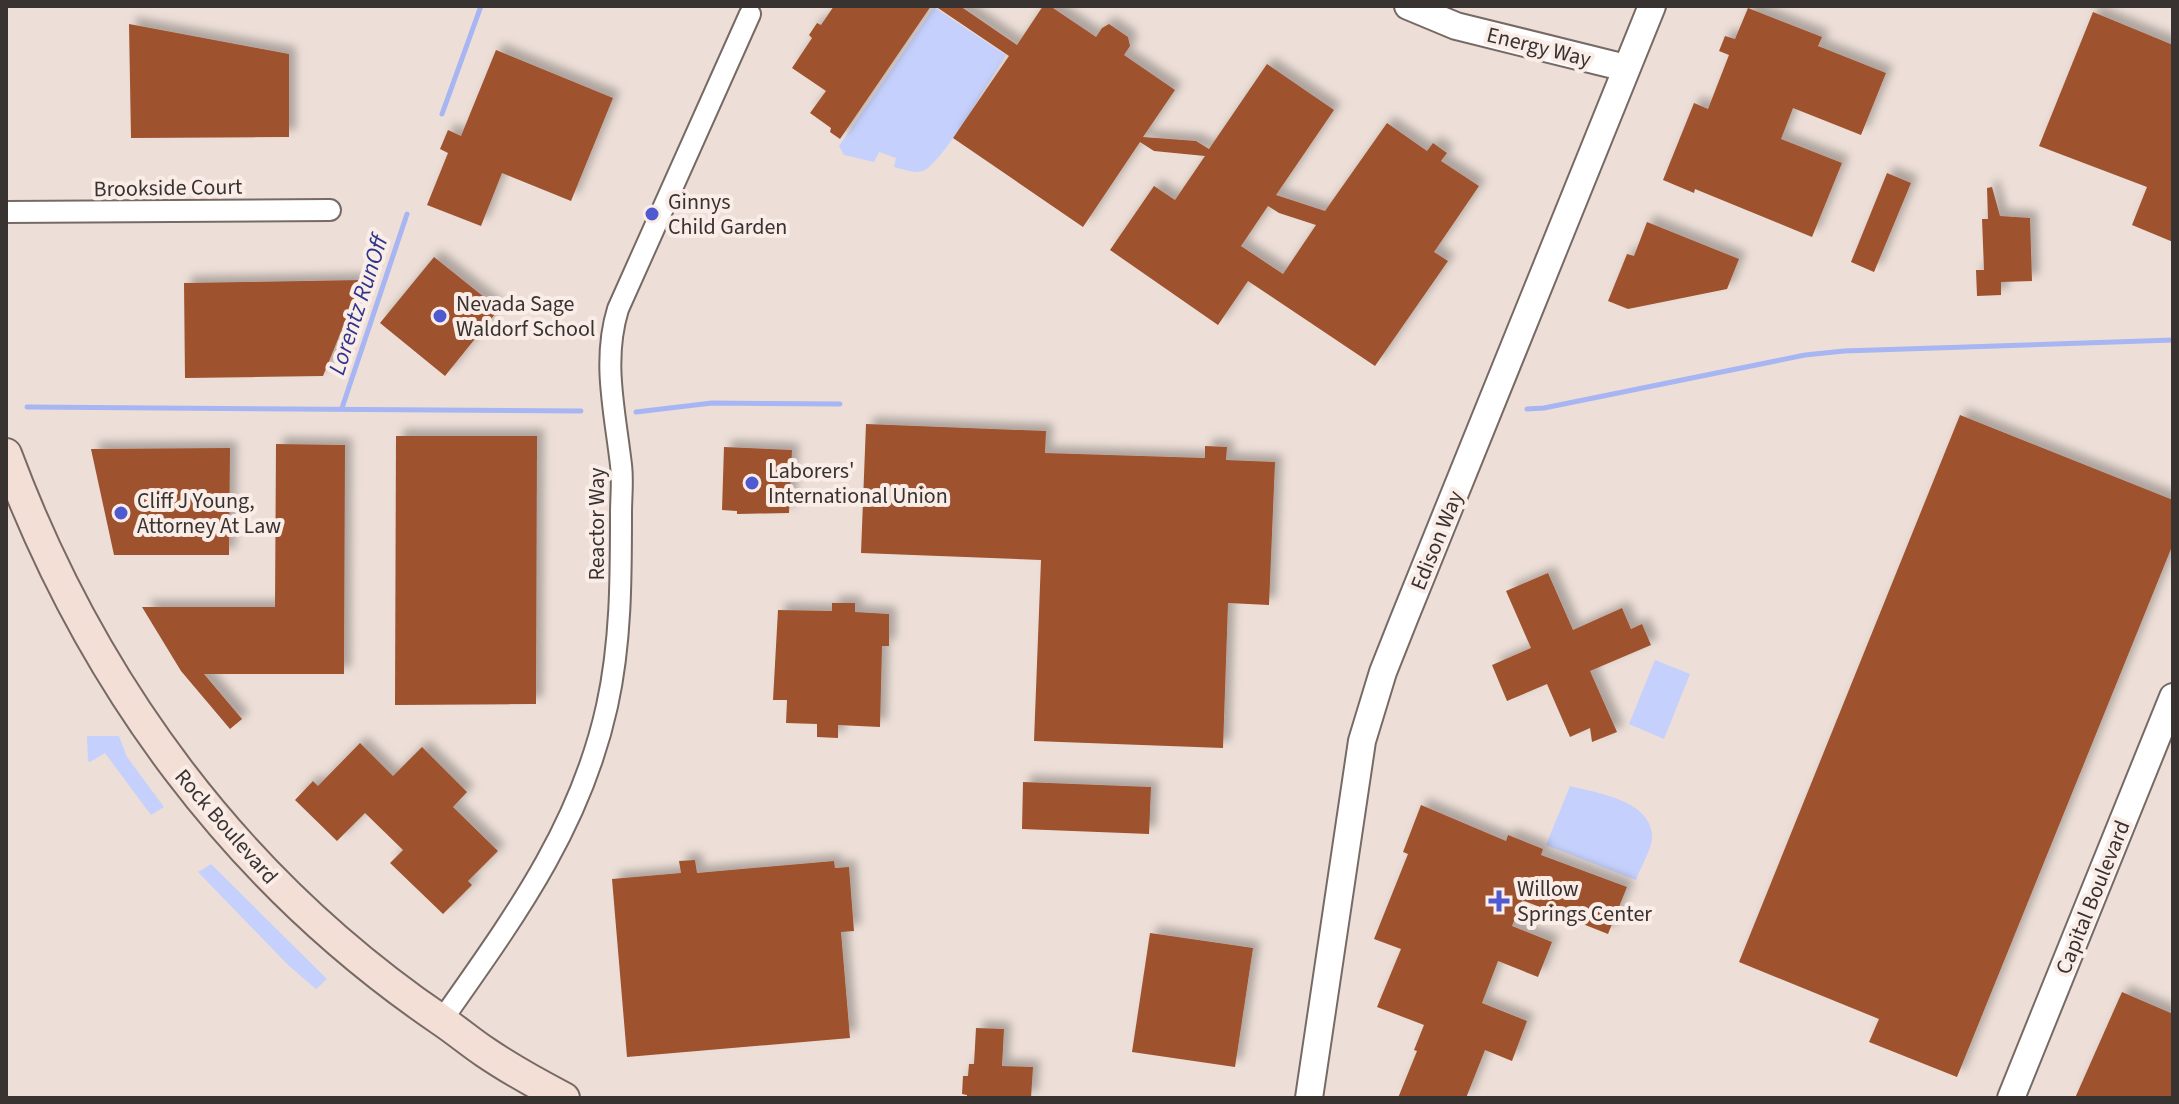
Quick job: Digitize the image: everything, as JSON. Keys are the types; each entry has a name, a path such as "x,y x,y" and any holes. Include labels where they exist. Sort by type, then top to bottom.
{"main road":[{"name":"Rock Boulevard","path":"6,454 37,533 94,645 120,689 181,775 297,905 374,973 498,1060 564,1098"}],"street":[{"name":"Energy Way","path":"1408,6 1456,26 1626,68"},
{"name":"Edison Way","path":"1309,1098 1357,772 1371,710 1404,619 1652,6"},
{"name":"Reactor Way","path":"442,1020 530,893 552,854 598,744 615,660 621,551 621,470 610,392 611,333 618,309 750,14"},
{"name":"Brookside Court","path":"6,212 330,210"},
{"name":"Capital Boulevard","path":"2011,1098 2173,697"}],"shaded area":[{"path":"934,7 1006,55 945,150 925,170 913,172 894,167 896,158 879,152 874,162 844,155 839,146"},
{"path":"1655,660 1690,674 1664,739 1629,724"},
{"path":"87,736 119,736 127,757 164,807 151,815 105,753 88,761"},
{"path":"1570,786 1619,799 1641,812 1652,833 1651,844 1636,880 1546,845"},
{"path":"211,864 327,979 316,989 288,965 198,872"}],"building":[{"path":"834,6 931,6 840,139 830,132 831,128 810,113 826,91 792,68 812,38 809,35 817,23 821,25"},
{"path":"935,6 960,6 1017,45 1043,6 1050,6 1096,37 1109,24 1128,37 1130,46 1124,55 1175,90 1143,137 1196,141 1209,149 1267,64 1334,110 1276,195 1325,211 1387,123 1427,151 1433,143 1447,153 1441,161 1479,186 1434,252 1448,261 1375,366 1248,281 1218,325 1110,250 1154,186 1175,200 1205,156 1154,151 1140,142 1083,227 953,138 1009,56","holes":["1268,206 1279,213 1316,225 1283,274 1241,246"]},
{"path":"1748,8 1822,37 1818,46 1886,73 1861,135 1793,108 1781,139 1842,163 1812,237 1695,189 1694,193 1663,180 1694,103 1708,109 1729,55 1719,51 1725,36 1735,39"},
{"path":"2093,12 2173,45 2173,242 2132,225 2147,187 2039,146"},
{"path":"129,24 289,54 289,137 131,138"},
{"path":"496,50 613,98 571,201 502,173 481,226 427,205 448,153 440,149 448,130 461,136"},
{"path":"1887,173 1911,183 1874,272 1851,262"},
{"path":"1992,187 2000,216 2030,218 2032,281 2001,282 2001,295 1977,296 1976,270 1984,270 1982,219 1988,219 1987,188"},
{"path":"1647,222 1739,259 1727,289 1628,309 1608,301 1627,254 1634,256"},
{"name":"Nevada Sage Waldorf School","path":"434,257 499,309 445,376 380,323"},
{"path":"362,280 323,376 185,378 184,283"},
{"path":"1960,415 2173,500 2173,544 1957,1077 1869,1042 1879,1019 1739,962"},
{"path":"866,424 1046,431 1045,453 1205,458 1205,446 1227,447 1226,460 1275,462 1269,605 1228,603 1223,748 1034,741 1041,560 861,553"},
{"path":"396,436 537,436 536,704 395,705"},
{"path":"276,444 345,445 344,674 204,674 242,719 230,729 181,671 142,607 275,607"},
{"name":"Laborers' International Union","path":"724,447 792,450 789,513 737,514 737,511 722,510"},
{"path":"230,448 229,555 114,555 91,449"},
{"path":"1548,573 1573,630 1622,608 1631,629 1642,624 1651,645 1590,671 1617,732 1592,742 1590,728 1570,737 1547,684 1507,701 1492,665 1531,648 1506,591"},
{"path":"832,603 855,603 855,612 889,614 889,646 882,646 880,727 838,725 838,738 817,737 817,724 786,723 787,700 773,700 778,610 832,611"},
{"path":"360,743 393,776 422,747 467,792 453,807 498,851 468,881 472,885 443,914 390,863 403,850 365,813 337,841 295,800 313,781 318,786"},
{"path":"1023,782 1151,787 1149,834 1022,829"},
{"path":"1421,805 1506,841 1508,835 1543,849 1541,855 1627,887 1608,934 1522,900 1512,926 1552,942 1538,977 1498,961 1482,1003 1527,1021 1512,1061 1485,1050 1466,1098 1398,1098 1424,1025 1377,1007 1401,949 1374,939 1408,854 1403,852"},
{"path":"695,860 697,873 834,861 835,868 849,867 854,931 841,932 850,1038 627,1057 612,879 681,873 679,861"},
{"path":"1150,933 1253,948 1235,1067 1132,1052"},
{"path":"2122,992 2173,1014 2173,1098 2075,1098"},
{"path":"976,1028 1004,1029 1002,1066 1033,1067 1031,1098 967,1098 962,1094 963,1076 968,1076 969,1064 974,1064"}],"waterway":[{"name":"Lorentz RunOff","path":"442,114 481,6"},
{"name":"Lorentz RunOff","path":"342,408 407,214"},
{"path":"1527,409 1805,355 1844,351 2173,340"},
{"path":"636,412 712,403 840,404"},
{"path":"27,407 581,411"}],"place":[{"name":"Ginnys Child Garden","path":"652,214"},
{"name":"Nevada Sage Waldorf School","path":"440,316"},
{"name":"Laborers' International Union","path":"752,483"},
{"name":"Cliff J Young, Attorney At Law","path":"121,513"},
{"name":"Willow Springs Center","path":"1499,901"}]}
